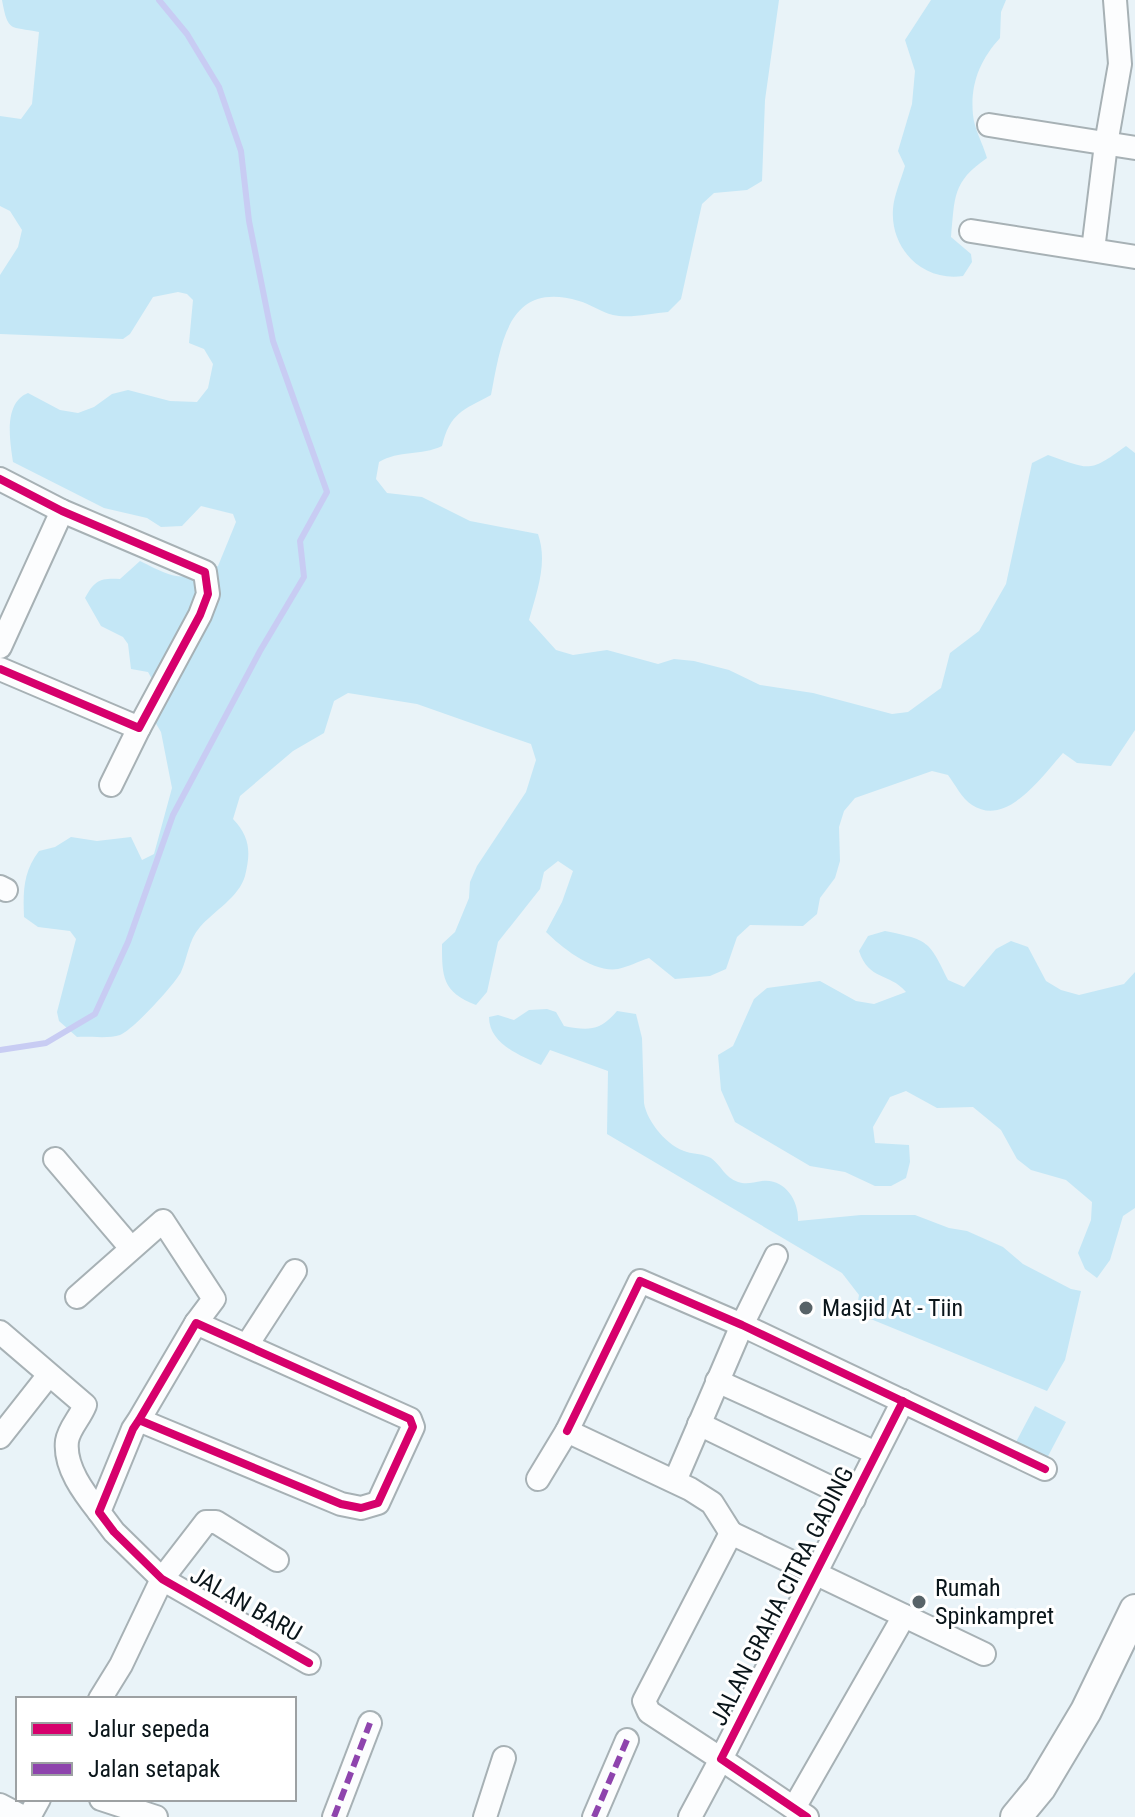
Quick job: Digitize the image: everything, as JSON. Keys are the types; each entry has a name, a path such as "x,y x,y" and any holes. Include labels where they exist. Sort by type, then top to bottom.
{"main road":[{"path":"1016,1817 1040,1788 1086,1711 1135,1610"}],"street":[{"path":"1093,250 1120,64 1115,0"},
{"path":"989,125 1135,148"},
{"path":"971,231 1135,257"},
{"path":"0,479 62,511 205,572 209,582 200,615 111,785"},
{"path":"0,647 62,511"},
{"path":"0,669 139,728"},
{"path":"55,1159 131,1248"},
{"path":"77,1297 163,1221 214,1299 196,1323 139,1420 99,1512"},
{"path":"678,1474 742,1325 776,1256"},
{"path":"247,1345 295,1271"},
{"path":"538,1479 567,1431 640,1281 742,1325 1045,1469"},
{"path":"139,1420 341,1504 361,1508 378,1503 413,1427 410,1419 196,1323"},
{"path":"0,1437 48,1376 2,1340"},
{"name":"JALAN BARU","path":"48,1376 85,1405 67,1440 68,1453 72,1470 84,1494 114,1532 162,1579 309,1663"},
{"name":"JALAN GRAHA CITRA GADING","path":"717,1381 876,1453"},
{"name":"JALAN GRAHA CITRA GADING","path":"690,1817 903,1401"},
{"name":"JALAN GRAHA CITRA GADING","path":"699,1424 854,1499"},
{"path":"567,1431 690,1489 712,1503 731,1533 644,1701 649,1712 721,1759"},
{"path":"101,1697 121,1665 162,1579 206,1522 211,1520 277,1560"},
{"name":"JALAN GRAHA CITRA GADING","path":"731,1533 984,1654"},
{"name":"JALAN GRAHA CITRA GADING","path":"721,1759 800,1812 904,1616"},
{"path":"334,1817 370,1723"},
{"path":"594,1817 627,1740"},
{"path":"485,1817 504,1758"},
{"path":"107,1801 156,1817"},
{"path":"0,1805 23,1817"}],"shaded area":[{"path":"2,0 779,0 765,100 762,181 747,190 714,193 702,204 681,299 668,312 633,316 613,315 579,301 555,297 537,300 523,308 512,321 505,337 491,395 465,409 454,419 442,446 379,462 376,479 387,493 422,497 470,521 538,534 542,566 529,620 556,650 573,655 607,650 658,664 674,659 694,661 729,670 760,685 813,693 892,714 908,712 941,688 950,653 979,631 1006,584 1032,463 1048,455 1082,466 1096,465 1126,446 1135,453 1135,730 1111,766 1077,763 1063,753 1023,796 998,810 985,810 972,805 948,775 932,771 855,798 844,811 839,827 840,861 835,878 820,898 817,914 803,926 750,925 737,937 726,969 710,976 675,979 649,958 622,968 599,967 561,945 546,932 562,902 573,871 558,861 544,872 540,889 498,942 487,992 476,1005 456,994 446,982 442,944 455,932 469,898 470,882 477,866 526,792 536,760 531,744 417,704 348,693 334,701 324,733 293,751 240,796 233,819 248,845 245,876 232,897 196,932 181,972 171,986 120,1035 77,1037 59,1021 57,1012 76,939 70,931 38,927 24,917 24,891 30,867 39,851 55,847 71,837 97,841 131,837 142,860 154,854 172,788 161,732 149,712 152,679 148,672 131,669 128,644 123,637 101,626 85,598 99,581 120,579 140,561 179,576 218,566 236,522 233,514 201,506 182,526 161,527 147,518 104,508 13,462 11,414 20,398 28,393 60,410 78,413 94,407 112,394 128,390 170,401 197,402 208,388 213,364 204,349 189,343 193,300 187,294 178,292 153,297 130,334 123,339 0,334 0,275 18,247 22,230 10,211 0,206 0,116 21,119 32,104 39,32 12,26 6,18"},
{"path":"931,0 1006,0 1001,12 1000,38 982,64 973,93 974,120 987,158 961,183 955,201 951,237 971,254 972,262 963,276 935,274 922,268 903,249 894,224 896,193 905,166 898,151 912,104 915,71 905,40"},
{"path":"885,931 926,944 948,980 964,987 996,949 1011,941 1028,947 1046,981 1061,990 1079,995 1124,984 1135,972 1135,1208 1123,1216 1110,1260 1097,1278 1085,1269 1078,1253 1091,1220 1092,1202 1066,1180 1031,1170 1017,1159 1001,1130 973,1107 937,1108 906,1091 890,1097 873,1127 875,1143 909,1145 910,1162 906,1178 891,1186 875,1186 845,1172 810,1166 735,1122 721,1090 718,1055 733,1046 754,999 767,988 820,981 856,1001 874,1004 906,992 868,967 859,951 868,936"},
{"path":"529,1010 556,1012 564,1026 580,1029 599,1026 617,1011 636,1014 642,1038 644,1103 649,1118 660,1133 680,1149 711,1158 734,1180 744,1183 770,1181 784,1187 796,1206 798,1221 861,1215 915,1215 949,1228 967,1231 1003,1247 1023,1264 1071,1289 1081,1291 1065,1360 1047,1391 856,1313 859,1295 842,1273 607,1134 608,1071 550,1050 541,1065 500,1042 490,1026 489,1017 498,1015 514,1020"},
{"path":"1035,1406 1066,1422 1046,1460 1015,1444"}],"waterway":[{"path":"0,1050 46,1043 95,1014 128,942 173,815 260,651 304,577 300,541 327,492 273,341 249,221 241,151 219,87 187,34 159,0"}],"marked path":[{"path":"334,1817 370,1723"},
{"path":"594,1817 627,1740"}],"cycle path":[{"path":"0,479 62,511 205,572 208,594 200,615 139,728 0,669"},
{"path":"567,1431 640,1281 742,1325 1045,1469"},
{"path":"139,1420 341,1504 361,1508 378,1503 413,1427 410,1419 196,1323 133,1429 99,1512 114,1532 162,1579 309,1663"},
{"path":"807,1817 721,1759 903,1401"}],"place":[{"name":"Masjid At - Tiin","path":"806,1308"},
{"name":"Rumah Spinkampret","path":"919,1602"}]}
